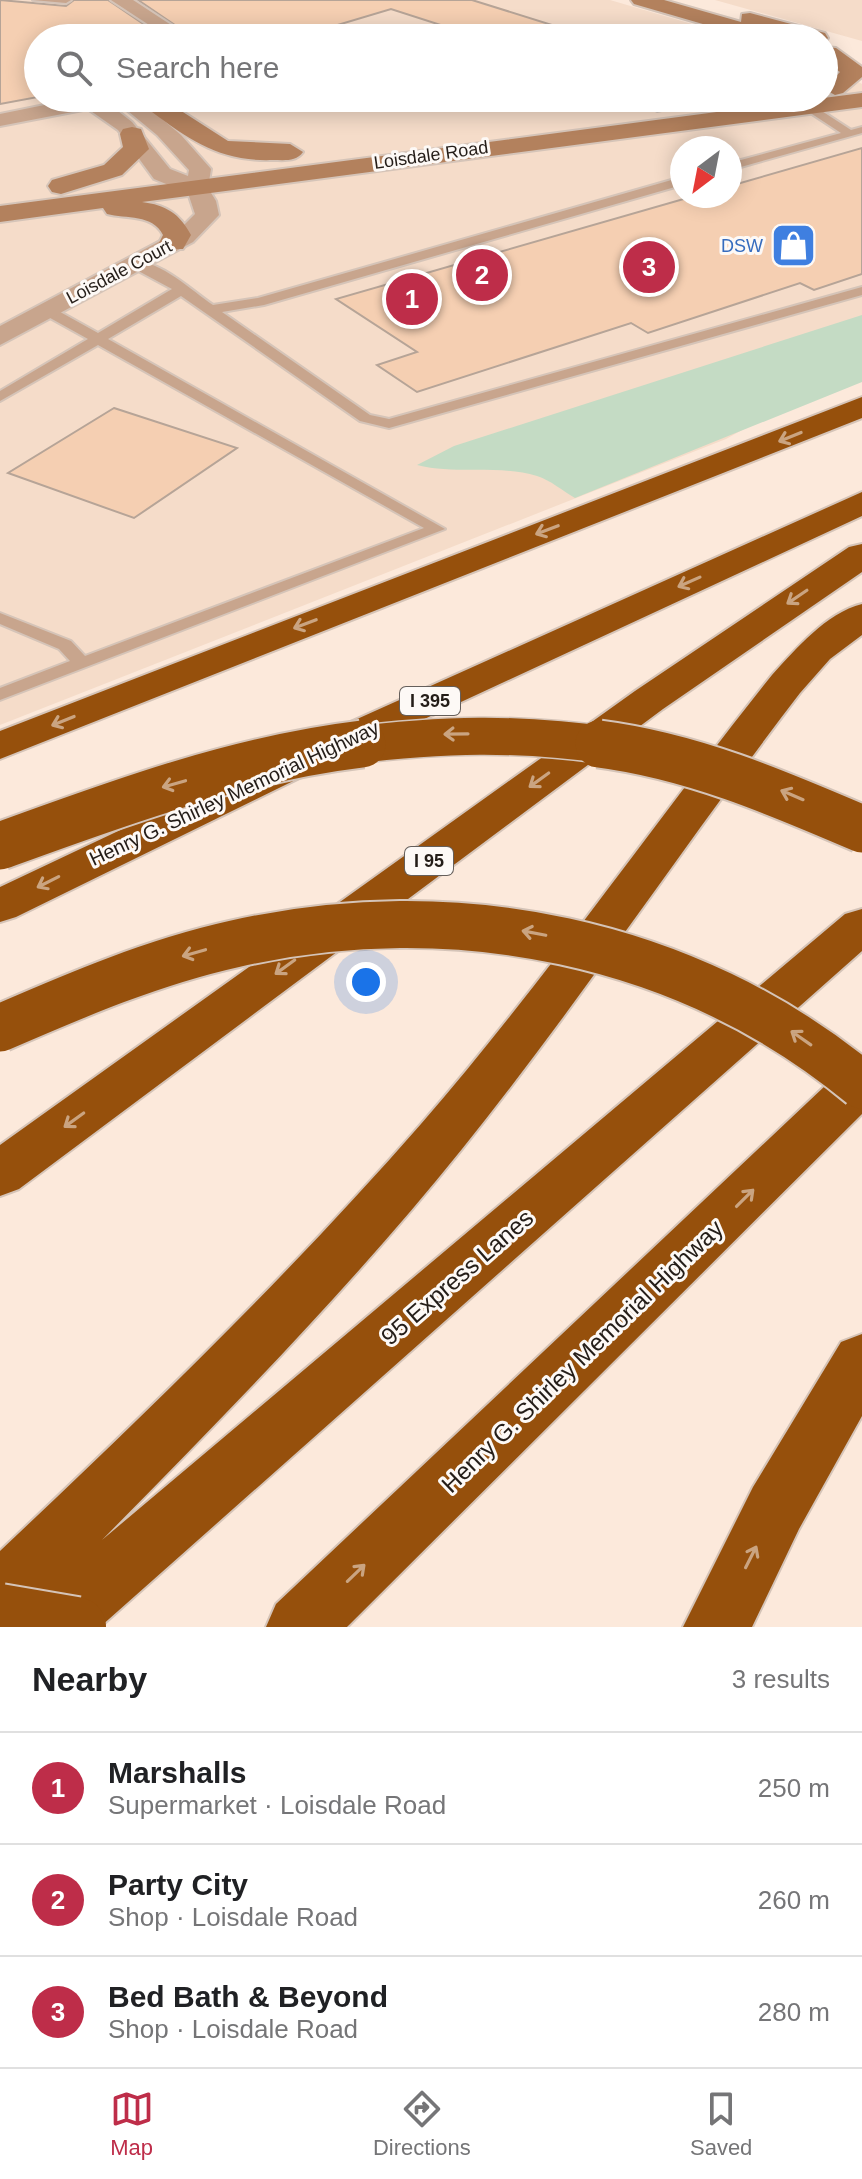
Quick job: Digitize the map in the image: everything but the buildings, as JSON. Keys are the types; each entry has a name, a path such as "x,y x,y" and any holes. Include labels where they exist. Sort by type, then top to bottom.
{"highway":[{"path":"0,746 862,407"},
{"name":"Henry G. Shirley Memorial Highway","path":"0,906 133,839 573,633 862,503"},
{"name":"I 95","path":"0,1174 660,692 862,555"},
{"path":"0,1596 243,1355 355,1236 472,1097 747,733 816,651 862,616"},
{"path":"747,733 802,690 862,656"},
{"path":"0,846 150,791 225,769 364,740 468,733 582,739 677,757 762,783 862,829"},
{"path":"0,1028 76,993 142,969 255,938 345,923 473,924 533,931 596,947 722,993 784,1026 862,1084"},
{"name":"95 Express Lanes","path":"50,1627 862,925"},
{"name":"Henry G. Shirley Memorial Highway","path":"300,1627 862,1084"},
{"path":"717,1627 776,1508 862,1360"},
{"path":"0,1614 76,1627"}],"main road":[{"path":"641,0 726,24"},
{"path":"684,0 757,24"},
{"path":"838,48 862,51"},
{"path":"838,53 862,63"},
{"path":"838,59 854,72 838,83"},
{"name":"Loisdale Road","path":"838,90 862,85"},
{"name":"Loisdale Road","path":"838,96 862,100"},
{"path":"167,112 219,149 234,153 376,145"},
{"name":"Loisdale Road","path":"0,214 43,200 162,174 199,178 376,145 594,112"},
{"name":"Loisdale Road","path":"0,196 43,200 688,112"},
{"path":"43,200 123,164 136,149 132,134"},
{"path":"43,200 148,211 170,221 177,235 173,243"}],"street":[{"path":"120,0 159,24"},
{"path":"0,120 40,112"},
{"path":"112,112 162,174"},
{"path":"144,112 165,127 199,178"},
{"name":"Loisdale Court","path":"0,337 185,237 207,215 199,178"}],"lane":[{"path":"38,0 66,3"},
{"path":"742,164 856,132 838,112"},
{"path":"209,310 259,302 670,184"},
{"path":"136,264 181,290 365,418 389,424 862,291"},
{"path":"0,397 181,290"},
{"path":"0,694 437,529 48,311"},
{"path":"0,618 65,645 82,664"}],"shaded area":[{"path":"0,0 610,0 692,24 24,24 24,112 838,112 838,70 862,84 862,363 726,439 0,725"},
{"path":"715,0 862,0 862,41 838,34 838,24 801,24"}],"green space":[{"path":"862,315 862,382 575,498 547,480 522,472 417,465 454,446"}],"place":[{"name":"DSW","path":"794,246"},
{"name":"Bed Bath & Beyond","path":"649,267"},
{"name":"Party City","path":"482,275"},
{"name":"Marshalls","path":"412,299"}]}
